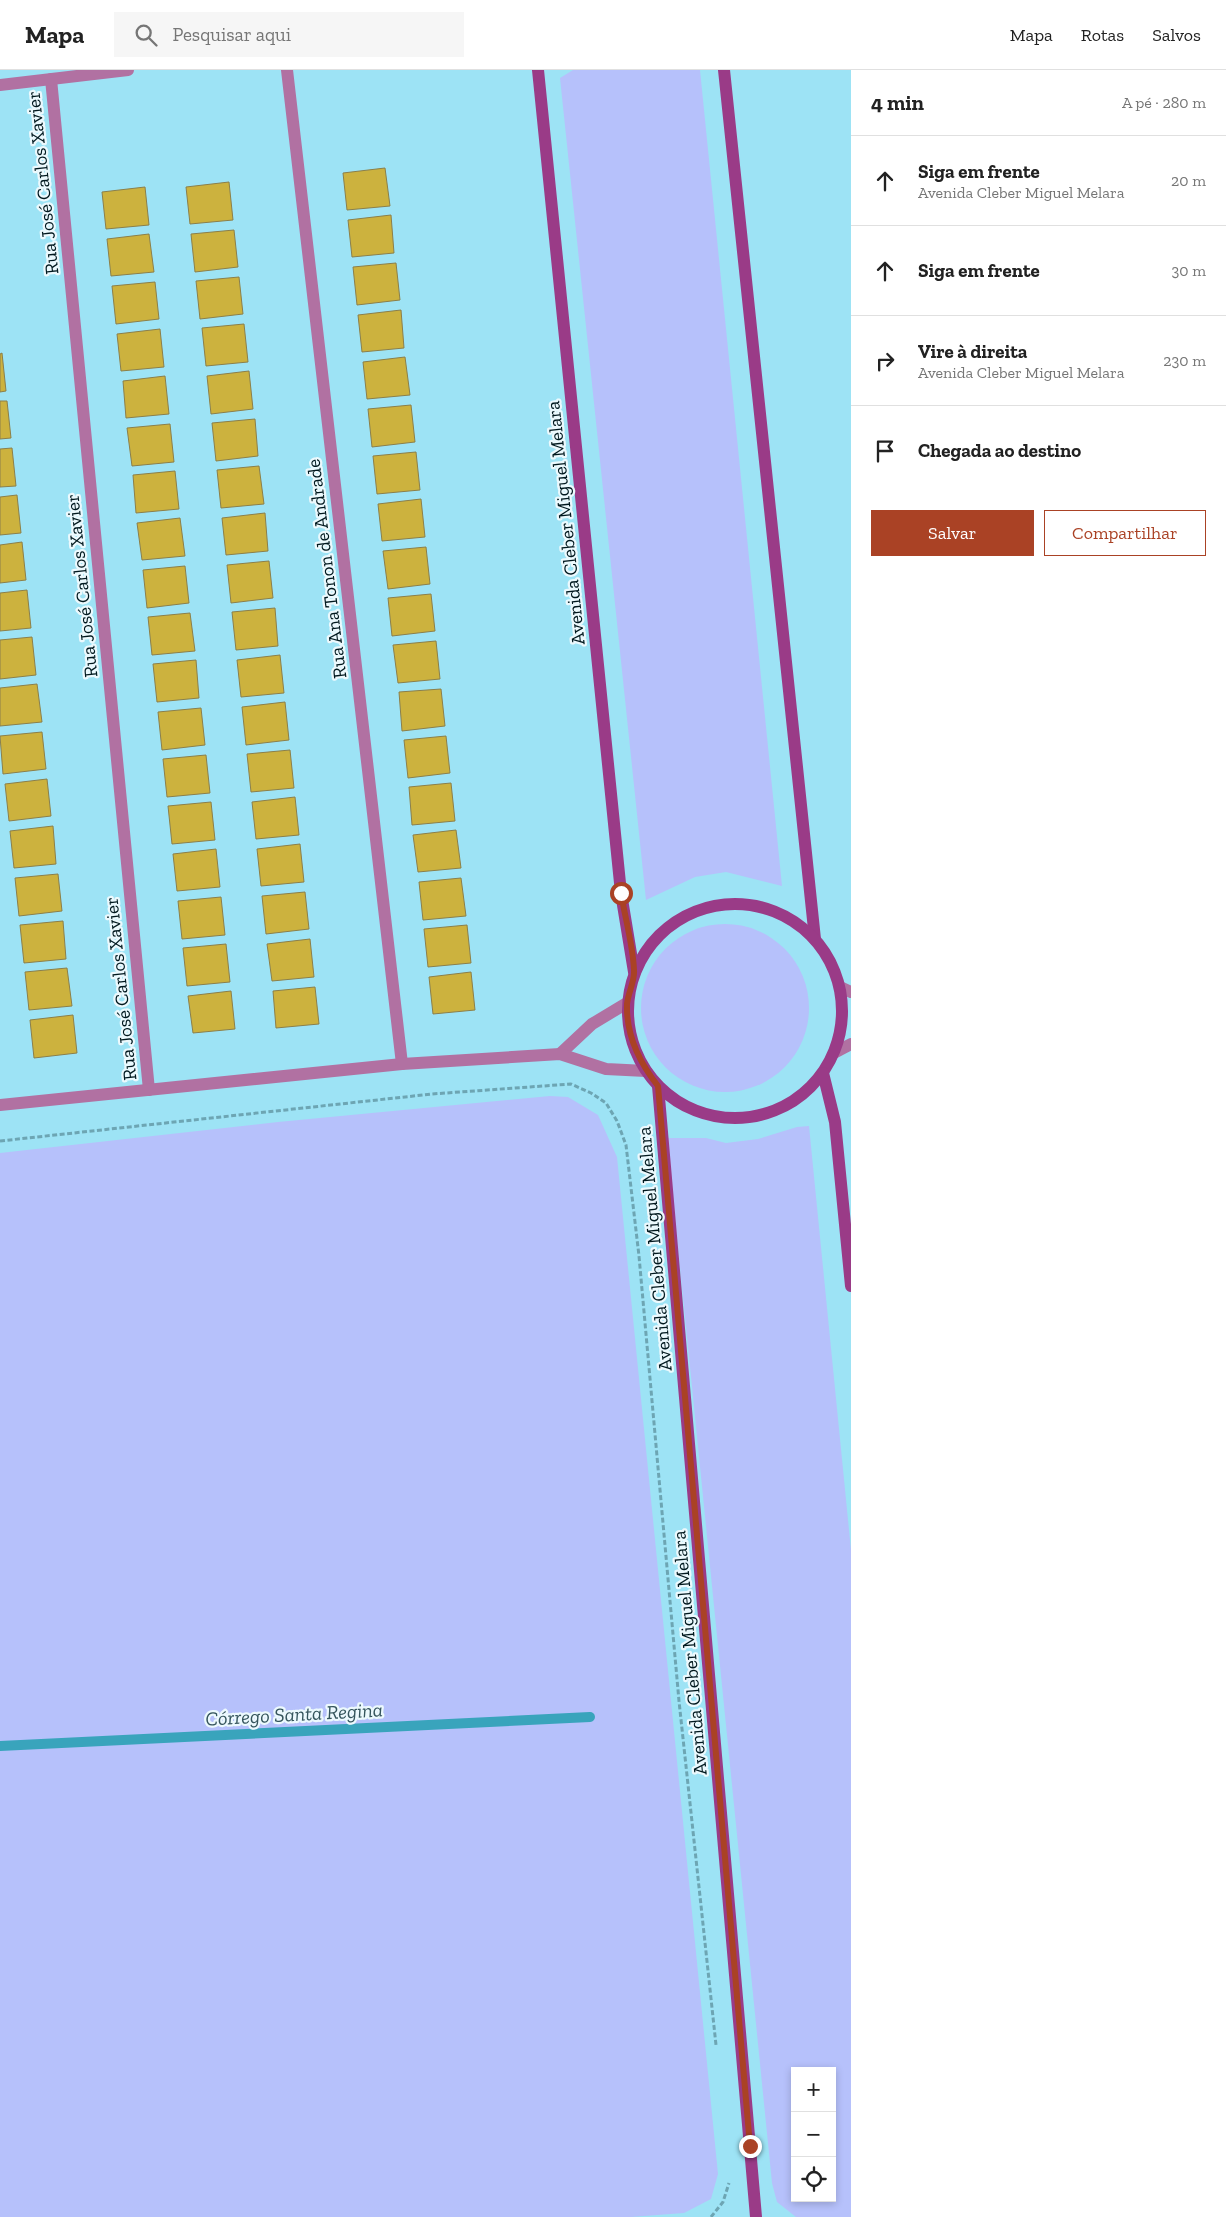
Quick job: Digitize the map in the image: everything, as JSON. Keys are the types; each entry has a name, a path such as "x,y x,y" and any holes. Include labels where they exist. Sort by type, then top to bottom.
{"street":[{"path":"0,84 128,70"},
{"name":"Rua Ana Tonon de Andrade","path":"288,70 402,1064"},
{"name":"Avenida Cleber Miguel Melara","path":"538,70 621,893 634,972"},
{"path":"724,70 815,939"},
{"name":"Rua José Carlos Xavier","path":"51,79 149,1090"},
{"path":"731,903 762,906 791,919 815,939 831,962 846,990 842,1021 834,1053 823,1073 802,1096 774,1111 744,1118 713,1116 683,1105 658,1086 646,1071 635,1050 629,1027 627,1003 634,972 650,944 673,922 701,908 731,903"},
{"path":"560,1054 592,1024 627,1003"},
{"path":"834,1053 851,1044"},
{"path":"0,1105 402,1064 560,1054 606,1069 646,1071"},
{"path":"823,1073 835,1122 851,1286"},
{"name":"Avenida Cleber Miguel Melara","path":"658,1086 756,2217"}],"path":[{"path":"0,1141 432,1094 571,1084 591,1093 606,1104 618,1121 627,1154 639,1256 679,1701 716,2047"},
{"path":"711,2217 723,2202 730,2176"}],"shaded area":[{"path":"573,70 700,70 782,886 726,872 695,877 646,900 560,78"},
{"path":"717,924 733,924 765,934 790,955 803,976 809,1008 803,1040 795,1055 778,1073 757,1086 733,1092 717,1092 693,1086 678,1078 655,1055 647,1040 641,1016 641,1000 647,976 655,961 678,938 693,930"},
{"path":"550,1096 568,1097 598,1115 617,1157 718,2174 711,2199 684,2213 631,2217 0,2217 0,1153 278,1122"},
{"path":"809,1126 851,1550 851,2217 796,2217 777,2202 772,2183 667,1138 706,1138 726,1143 758,1139 797,1127"}],"building":[{"path":"385,168 390,206 347,210 343,173"},
{"path":"229,182 233,220 190,224 186,187"},
{"path":"145,187 149,225 106,229 102,192"},
{"path":"391,215 394,253 352,257 348,220"},
{"path":"234,230 238,267 195,272 191,234"},
{"path":"149,234 154,272 111,276 107,239"},
{"path":"396,263 400,300 357,305 353,267"},
{"path":"239,277 243,314 200,319 196,281"},
{"path":"155,282 159,319 116,324 112,286"},
{"path":"401,310 404,348 362,352 358,315"},
{"path":"244,324 248,362 206,366 202,328"},
{"path":"160,329 164,367 121,371 117,334"},
{"path":"2,353 6,391 0,392 0,354"},
{"path":"405,357 410,395 367,399 363,362"},
{"path":"249,371 253,409 211,414 207,376"},
{"path":"165,376 169,414 126,418 123,381"},
{"path":"0,401 7,401 11,438 0,439"},
{"path":"411,405 415,442 372,447 368,409"},
{"path":"255,419 258,456 216,461 212,423"},
{"path":"170,424 174,462 132,466 127,428"},
{"path":"12,448 16,486 0,487 0,449"},
{"path":"416,452 420,490 377,494 373,456"},
{"path":"259,466 264,504 221,508 217,470"},
{"path":"175,471 179,509 136,513 133,475"},
{"path":"17,495 21,533 0,535 0,497"},
{"path":"421,499 425,537 382,541 378,504"},
{"path":"265,513 268,551 226,555 222,518"},
{"path":"180,518 185,556 142,560 137,523"},
{"path":"22,542 26,580 0,583 0,545"},
{"path":"426,547 430,584 388,589 383,551"},
{"path":"269,561 273,598 231,603 227,565"},
{"path":"185,566 189,603 147,608 143,570"},
{"path":"27,590 31,628 0,631 0,593"},
{"path":"431,594 435,631 392,636 388,598"},
{"path":"275,608 278,646 236,650 232,612"},
{"path":"190,613 195,651 152,655 148,617"},
{"path":"32,637 36,675 0,679 0,640"},
{"path":"436,641 440,679 398,683 393,645"},
{"path":"280,655 284,693 241,697 237,660"},
{"path":"196,660 199,698 157,702 153,664"},
{"path":"37,684 42,722 0,726 0,688"},
{"path":"441,689 445,726 402,731 399,692"},
{"path":"285,702 289,740 246,745 242,707"},
{"path":"201,708 205,745 162,750 158,712"},
{"path":"42,732 46,769 3,774 0,736"},
{"path":"446,736 450,773 408,778 404,740"},
{"path":"290,750 294,788 251,792 247,754"},
{"path":"206,755 210,793 167,797 163,759"},
{"path":"47,779 51,816 9,821 5,784"},
{"path":"451,783 455,821 412,825 409,787"},
{"path":"295,797 299,835 256,839 252,802"},
{"path":"211,802 215,840 172,844 168,806"},
{"path":"53,826 56,864 14,868 10,831"},
{"path":"456,830 461,868 418,872 413,835"},
{"path":"300,844 304,882 261,886 257,849"},
{"path":"216,849 220,887 177,891 173,854"},
{"path":"58,874 62,911 19,916 15,878"},
{"path":"461,878 466,916 423,920 419,882"},
{"path":"305,892 309,929 266,934 262,896"},
{"path":"221,897 225,935 182,939 178,901"},
{"path":"63,921 66,959 24,963 20,925"},
{"path":"467,925 471,963 428,967 424,929"},
{"path":"310,939 314,977 272,981 267,944"},
{"path":"226,944 230,982 187,986 183,948"},
{"path":"67,968 72,1006 29,1010 25,972"},
{"path":"471,972 475,1010 433,1014 429,977"},
{"path":"315,987 319,1024 276,1028 273,991"},
{"path":"231,991 235,1029 193,1033 188,996"},
{"path":"73,1015 77,1053 34,1058 30,1020"}],"waterway":[{"name":"Córrego Santa Regina","path":"0,1746 590,1717"}],"route":[{"path":"621,893 634,972 627,1003 629,1027 635,1050 646,1071 658,1086 750,2146"}]}
